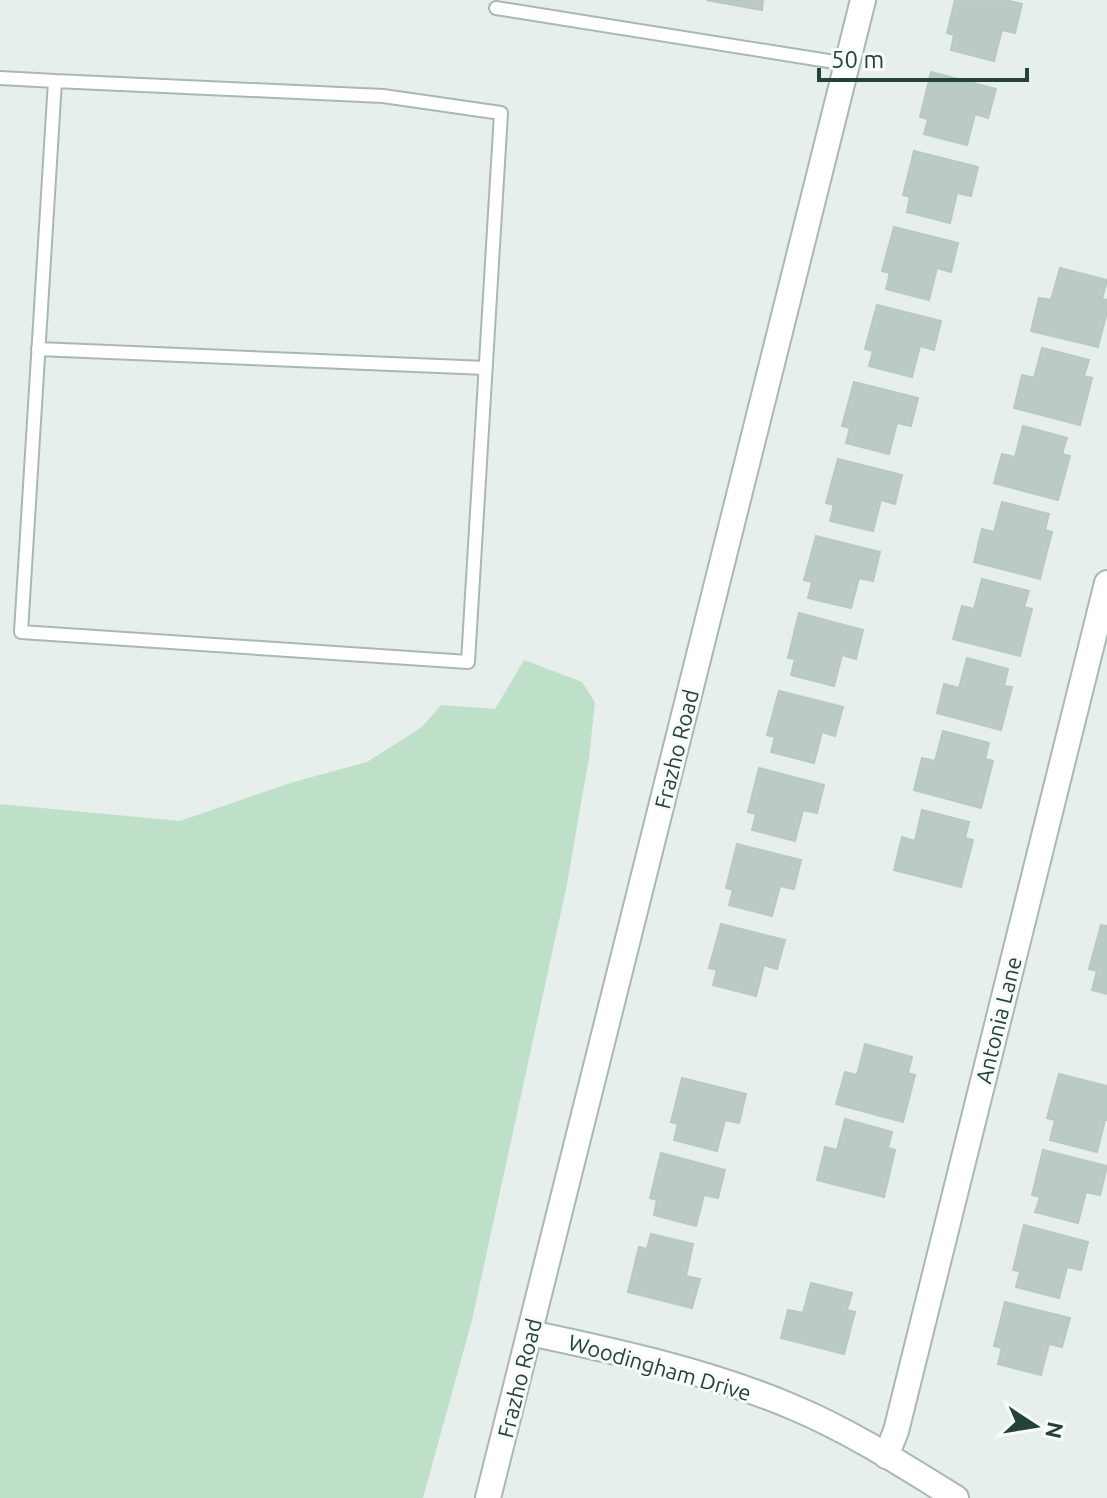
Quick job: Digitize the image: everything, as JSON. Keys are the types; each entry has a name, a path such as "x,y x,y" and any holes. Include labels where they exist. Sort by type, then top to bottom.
{"street":[{"name":"Frazho Road","path":"488,1498 863,0"},
{"name":"Antonia Lane","path":"886,1456 896,1431 1107,583"},
{"name":"Woodingham Drive","path":"530,1333 710,1377 796,1409 886,1456 956,1498"}],"lane":[{"path":"496,8 847,64"},
{"path":"0,78 383,96 501,113 468,662 21,632 55,81"},
{"path":"38,349 486,368"}],"green space":[{"path":"524,660 582,682 595,702 589,758 566,889 472,1320 423,1498 0,1498 0,804 180,821 290,783 367,762 422,727 441,705 495,709"}],"building":[{"path":"706,0 763,0 762,10"},
{"path":"955,0 1005,0 1022,4 1015,33 1002,30 994,61 951,50 954,35 947,33"},
{"path":"931,72 996,89 988,118 975,114 967,145 924,134 928,119 920,117"},
{"path":"914,151 978,167 971,196 957,193 950,223 907,212 910,197 903,195"},
{"path":"894,227 958,243 951,272 937,268 929,300 886,289 890,273 882,271"},
{"path":"1060,268 1107,280 1102,299 1107,300 1107,312 1098,347 1031,331 1039,298 1051,300"},
{"path":"877,305 941,321 934,350 920,346 912,377 869,366 873,351 865,349"},
{"path":"1042,348 1089,360 1084,376 1092,378 1080,425 1014,408 1022,375 1034,378"},
{"path":"854,382 918,398 911,426 897,423 889,454 846,443 850,428 842,426"},
{"path":"1023,426 1067,438 1062,454 1070,456 1058,500 994,483 1002,454 1015,457"},
{"path":"838,459 902,475 895,504 881,500 873,531 830,521 834,505 826,503"},
{"path":"1002,502 1049,514 1045,530 1052,532 1040,579 974,562 982,529 994,532"},
{"path":"816,536 880,552 873,581 859,578 851,608 808,598 812,582 804,580"},
{"path":"982,579 1029,591 1024,607 1032,609 1020,656 953,639 962,606 974,609"},
{"path":"799,613 863,630 856,659 842,655 834,686 791,675 795,659 788,658"},
{"path":"967,658 1008,669 1004,686 1012,687 1001,730 937,713 944,684 959,688"},
{"path":"779,691 843,707 835,736 822,732 814,763 771,752 775,737 767,735"},
{"path":"943,731 989,743 985,759 993,761 981,808 914,790 922,758 935,761"},
{"path":"759,768 824,785 817,813 803,810 795,841 752,830 756,814 748,812"},
{"path":"922,810 969,822 965,838 973,840 961,887 894,870 902,837 915,841"},
{"path":"737,844 801,860 794,889 780,886 772,916 729,905 733,890 726,888"},
{"path":"721,924 785,940 777,969 764,965 756,996 713,985 717,970 709,968"},
{"path":"1101,925 1107,926 1107,994 1092,990 1097,971 1089,969"},
{"path":"865,1044 912,1057 908,1073 915,1075 903,1122 836,1104 845,1072 857,1075"},
{"path":"1059,1074 1107,1086 1107,1120 1097,1152 1050,1140 1055,1120 1047,1118"},
{"path":"682,1078 746,1094 739,1123 725,1120 717,1151 674,1140 678,1124 671,1122"},
{"path":"845,1119 892,1132 888,1148 895,1150 884,1197 817,1180 825,1147 837,1150"},
{"path":"1043,1150 1107,1166 1100,1195 1086,1192 1078,1223 1035,1212 1040,1197 1032,1195"},
{"path":"661,1153 725,1170 718,1198 704,1195 696,1226 654,1215 657,1200 650,1198"},
{"path":"1024,1225 1088,1242 1081,1270 1067,1267 1059,1298 1016,1287 1020,1271 1013,1270"},
{"path":"651,1234 693,1244 686,1276 700,1279 692,1308 628,1292 639,1247 647,1249"},
{"path":"811,1283 852,1293 847,1310 855,1312 844,1354 781,1338 788,1310 803,1313"},
{"path":"1005,1302 1070,1318 1062,1347 1049,1344 1041,1375 998,1364 1002,1348 994,1346"}]}
